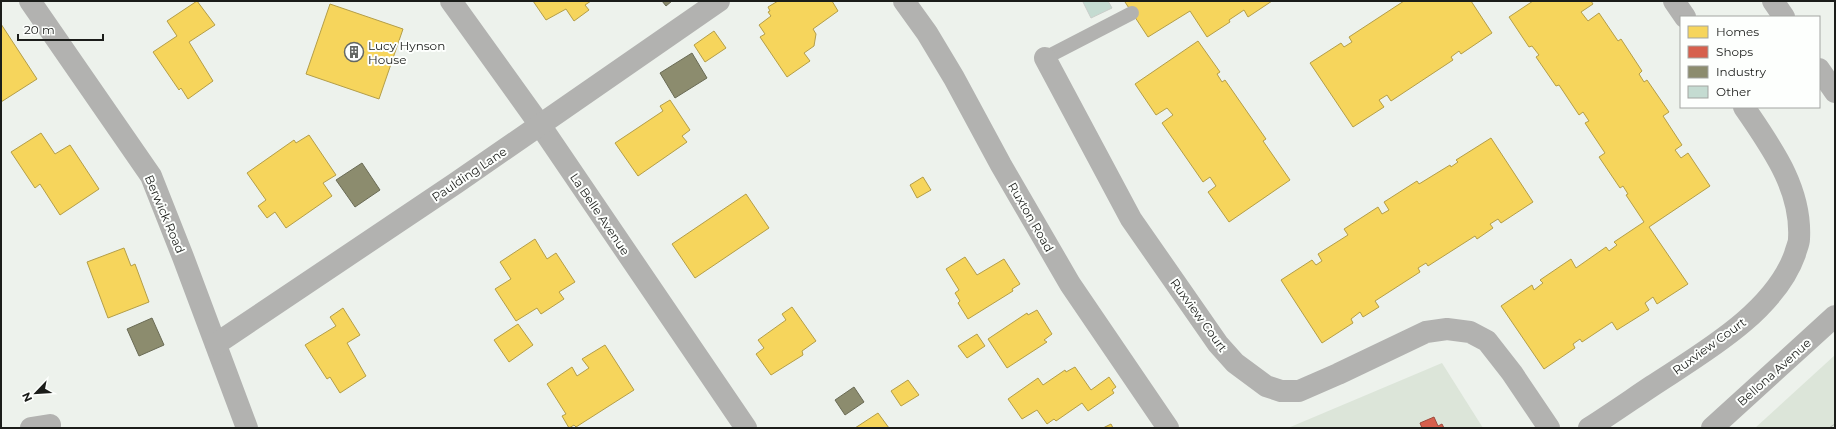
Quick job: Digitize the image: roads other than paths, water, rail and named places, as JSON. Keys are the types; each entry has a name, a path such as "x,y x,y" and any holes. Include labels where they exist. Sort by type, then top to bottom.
{"main road":[{"name":"Bellona Avenue","path":"1712,428 1835,316"}],"street":[{"name":"Berwick Road","path":"30,1 151,176 247,428"},
{"name":"La Belle Avenue","path":"451,1 540,125 746,428"},
{"name":"Paulding Lane","path":"216,344 540,125 719,1"},
{"name":"Ruxton Road","path":"904,1 927,33 950,72 1001,165 1070,284 1168,428"},
{"path":"1674,1 1684,16"},
{"path":"1773,1 1783,16"},
{"name":"Ruxview Court","path":"1045,58 1131,219 1218,344 1235,363 1266,386 1281,391 1298,391 1338,374 1426,332 1447,329 1470,332 1487,341 1512,373 1549,428"},
{"path":"1820,70 1835,92"},
{"name":"Ruxview Court","path":"1589,428 1697,356 1744,322 1772,292 1789,269 1799,240 1796,203 1784,167 1745,108"}],"lane":[{"path":"1045,58 1132,13"}],"tram line":[{"path":"1829,428 1835,424"}],"place":[{"name":"Lucy Hynson House","path":"354,52"}]}
